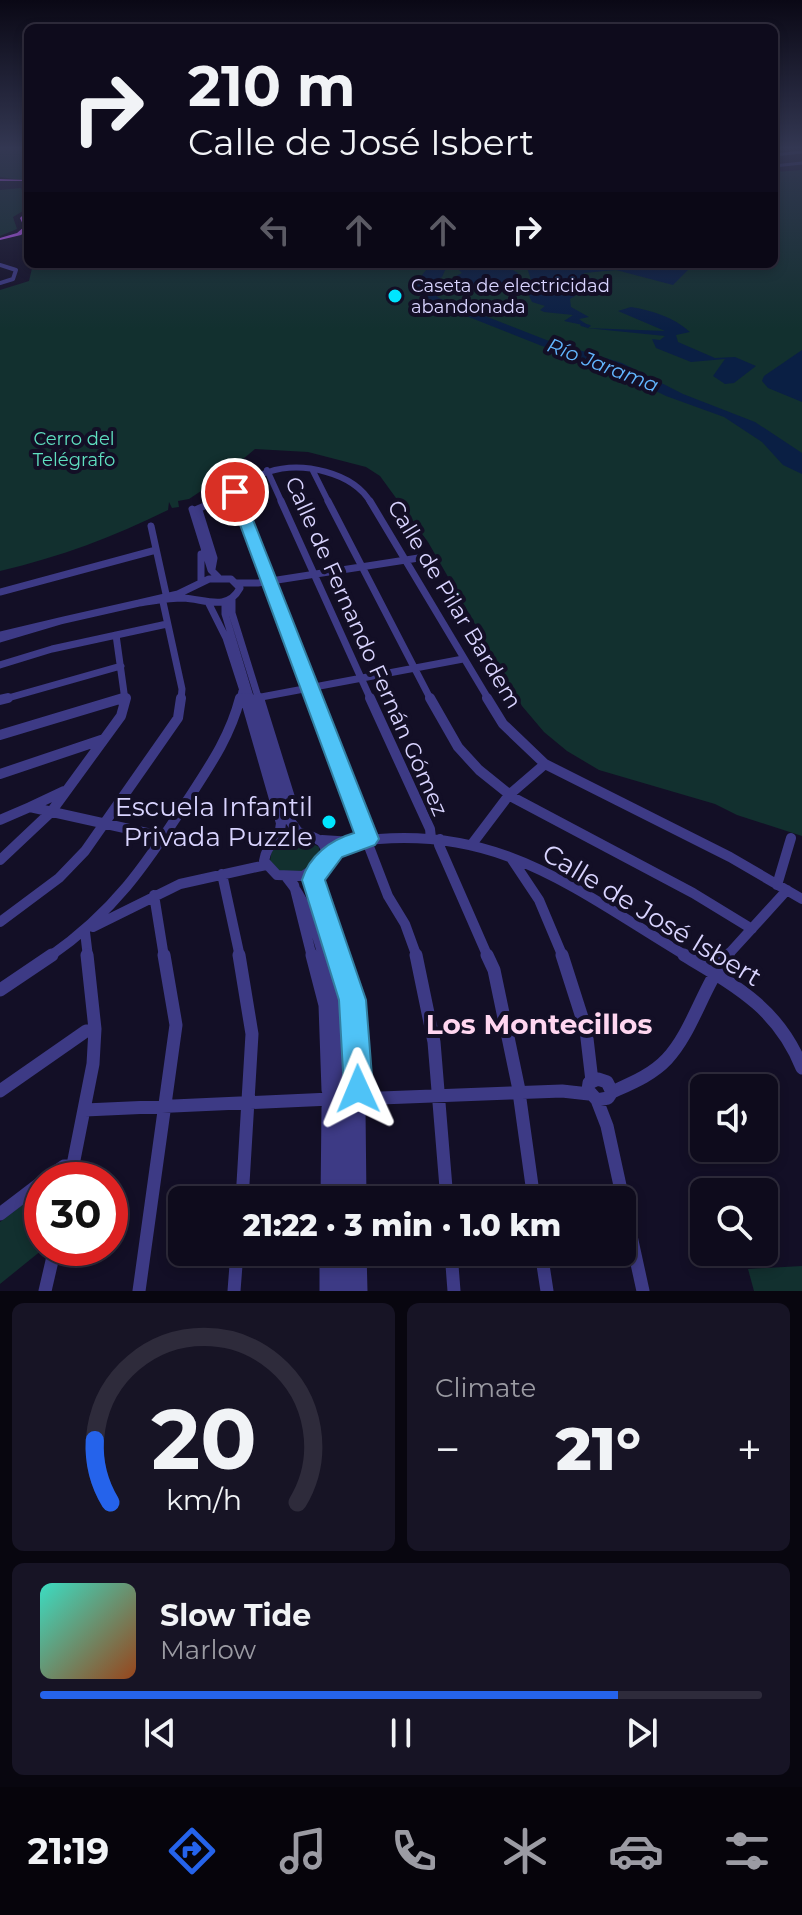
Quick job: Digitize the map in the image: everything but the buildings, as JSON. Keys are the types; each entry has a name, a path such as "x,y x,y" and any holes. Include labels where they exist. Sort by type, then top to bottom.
{"main road":[{"path":"0,238 24,229"}],"street":[{"path":"0,265 16,270 13,279 0,283"},
{"name":"Calle de Pilar Bardem","path":"267,470 293,467 344,478 361,487 503,724 545,764 641,811 802,899"},
{"path":"194,598 192,591 203,562 188,510 196,511 267,470"},
{"name":"Calle de Fernando Fernán Gómez","path":"267,470 494,970 519,1093 532,1186"},
{"path":"313,471 413,668 458,747 479,770 509,795 693,893 752,929"},
{"path":"233,490 422,977 433,1024 446,1186"},
{"path":"196,511 211,570 219,577 237,583 258,583 425,557"},
{"path":"0,922 59,878 106,824 168,736 181,707 182,689 167,624 151,526"},
{"path":"0,592 156,550"},
{"path":"0,637 165,598 219,577"},
{"path":"237,583 225,614 286,815 298,832"},
{"path":"208,603 232,597 258,583"},
{"path":"165,598 194,598 208,603 219,615 251,696 281,823 279,837"},
{"path":"0,665 167,624"},
{"path":"0,844 4,857 51,812 121,716 126,697 116,635"},
{"path":"251,696 463,659"},
{"path":"0,700 121,666"},
{"path":"0,990 111,912 165,837 251,696"},
{"path":"0,735 126,697"},
{"path":"0,774 104,739"},
{"path":"472,844 509,795 545,764"},
{"path":"0,820 65,791"},
{"path":"30,807 165,837"},
{"path":"298,832 322,840 327,856 314,876 290,881 276,875 266,865 264,853 279,837 298,832"},
{"name":"Calle de José Isbert","path":"322,840 353,842 436,838 472,844 511,857 714,974 768,1012 785,1031 802,1068"},
{"path":"85,1110 519,1093 628,1085 648,1077 664,1064 679,1044 714,974 782,888 791,838"},
{"name":"Calle de José Isbert","path":"327,856 353,842"},
{"path":"511,857 526,881 570,976 583,1014 643,1291"},
{"path":"111,912 180,884 266,865"},
{"path":"526,881 532,867"},
{"path":"222,874 247,991 252,1034 243,1186"},
{"path":"314,876 353,1000 359,1084 328,1108 327,1186"},
{"path":"290,881 322,993 328,1035 328,1090 359,1109 360,1186"},
{"path":"139,1291 176,1025 154,895"},
{"path":"73,1162 93,1064 95,1029 85,932"},
{"path":"0,1091 86,1031 95,1029"},
{"path":"340,1186 343,1099"},
{"path":"343,1099 348,1186"},
{"path":"0,1214 24,1196"},
{"path":"45,1291 51,1266"},
{"path":"234,1291 236,1266"},
{"path":"326,1266 326,1291"},
{"path":"338,1266 338,1291"},
{"path":"349,1266 349,1291"},
{"path":"360,1266 361,1291"},
{"path":"452,1266 454,1291"},
{"path":"543,1266 547,1291"}],"green space":[{"path":"0,208 24,208 13,217 17,229 0,236"},
{"name":"Cerro del Telégrafo","path":"778,208 802,208 802,836 737,815 715,804 599,770 567,751 544,732 522,706 428,542 380,476 366,467 308,452 255,449 243,462 203,486 204,489 189,499 178,501 179,507 172,508 169,502 168,510 106,537 65,553 0,571 0,290 29,281 32,268 778,268"},
{"path":"299,837 319,847 320,859 303,873 279,871 270,861 272,849 283,839"},
{"path":"24,1204 24,1265 0,1284 0,1222"},
{"path":"802,1266 802,1291 754,1291 748,1269"}],"water":[{"name":"Río Jarama","path":"428,268 446,268 442,277 425,285 439,298 549,341 622,363 683,394 755,422 802,453 802,474 783,465 762,442 724,417 666,396 596,362 542,346 451,310 425,297 414,285"},
{"path":"519,268 513,270 518,273 512,283 497,284 496,290 484,291 468,288 459,281 456,276 462,273 459,270"},
{"path":"527,268 689,269 673,285 616,270 584,273 584,277 600,280 570,299 571,307 589,317 579,319 586,324 583,325 564,321 573,315 540,310 545,306 532,302 527,291 537,286 527,283 531,280"},
{"path":"631,307 663,315 690,332 676,335 678,342 715,358 735,357 756,366 734,383 725,384 713,376 725,359 691,362 656,348 652,339 660,340 665,336 586,328 665,331 618,311"},
{"path":"802,350 802,402 768,388 762,381 764,376"}],"waterway":[{"path":"583,325 588,326"}],"place":[{"name":"Caseta de electricidad abandonada","path":"395,296"},
{"name":"Escuela Infantil Privada Puzzle","path":"329,822"}],"district":[{"name":"Los Montecillos","path":"539,1024"}],"route":[{"path":"235,492 366,834 367,839 342,846 327,856 313,880 321,895 353,1000 358,1089"}]}
